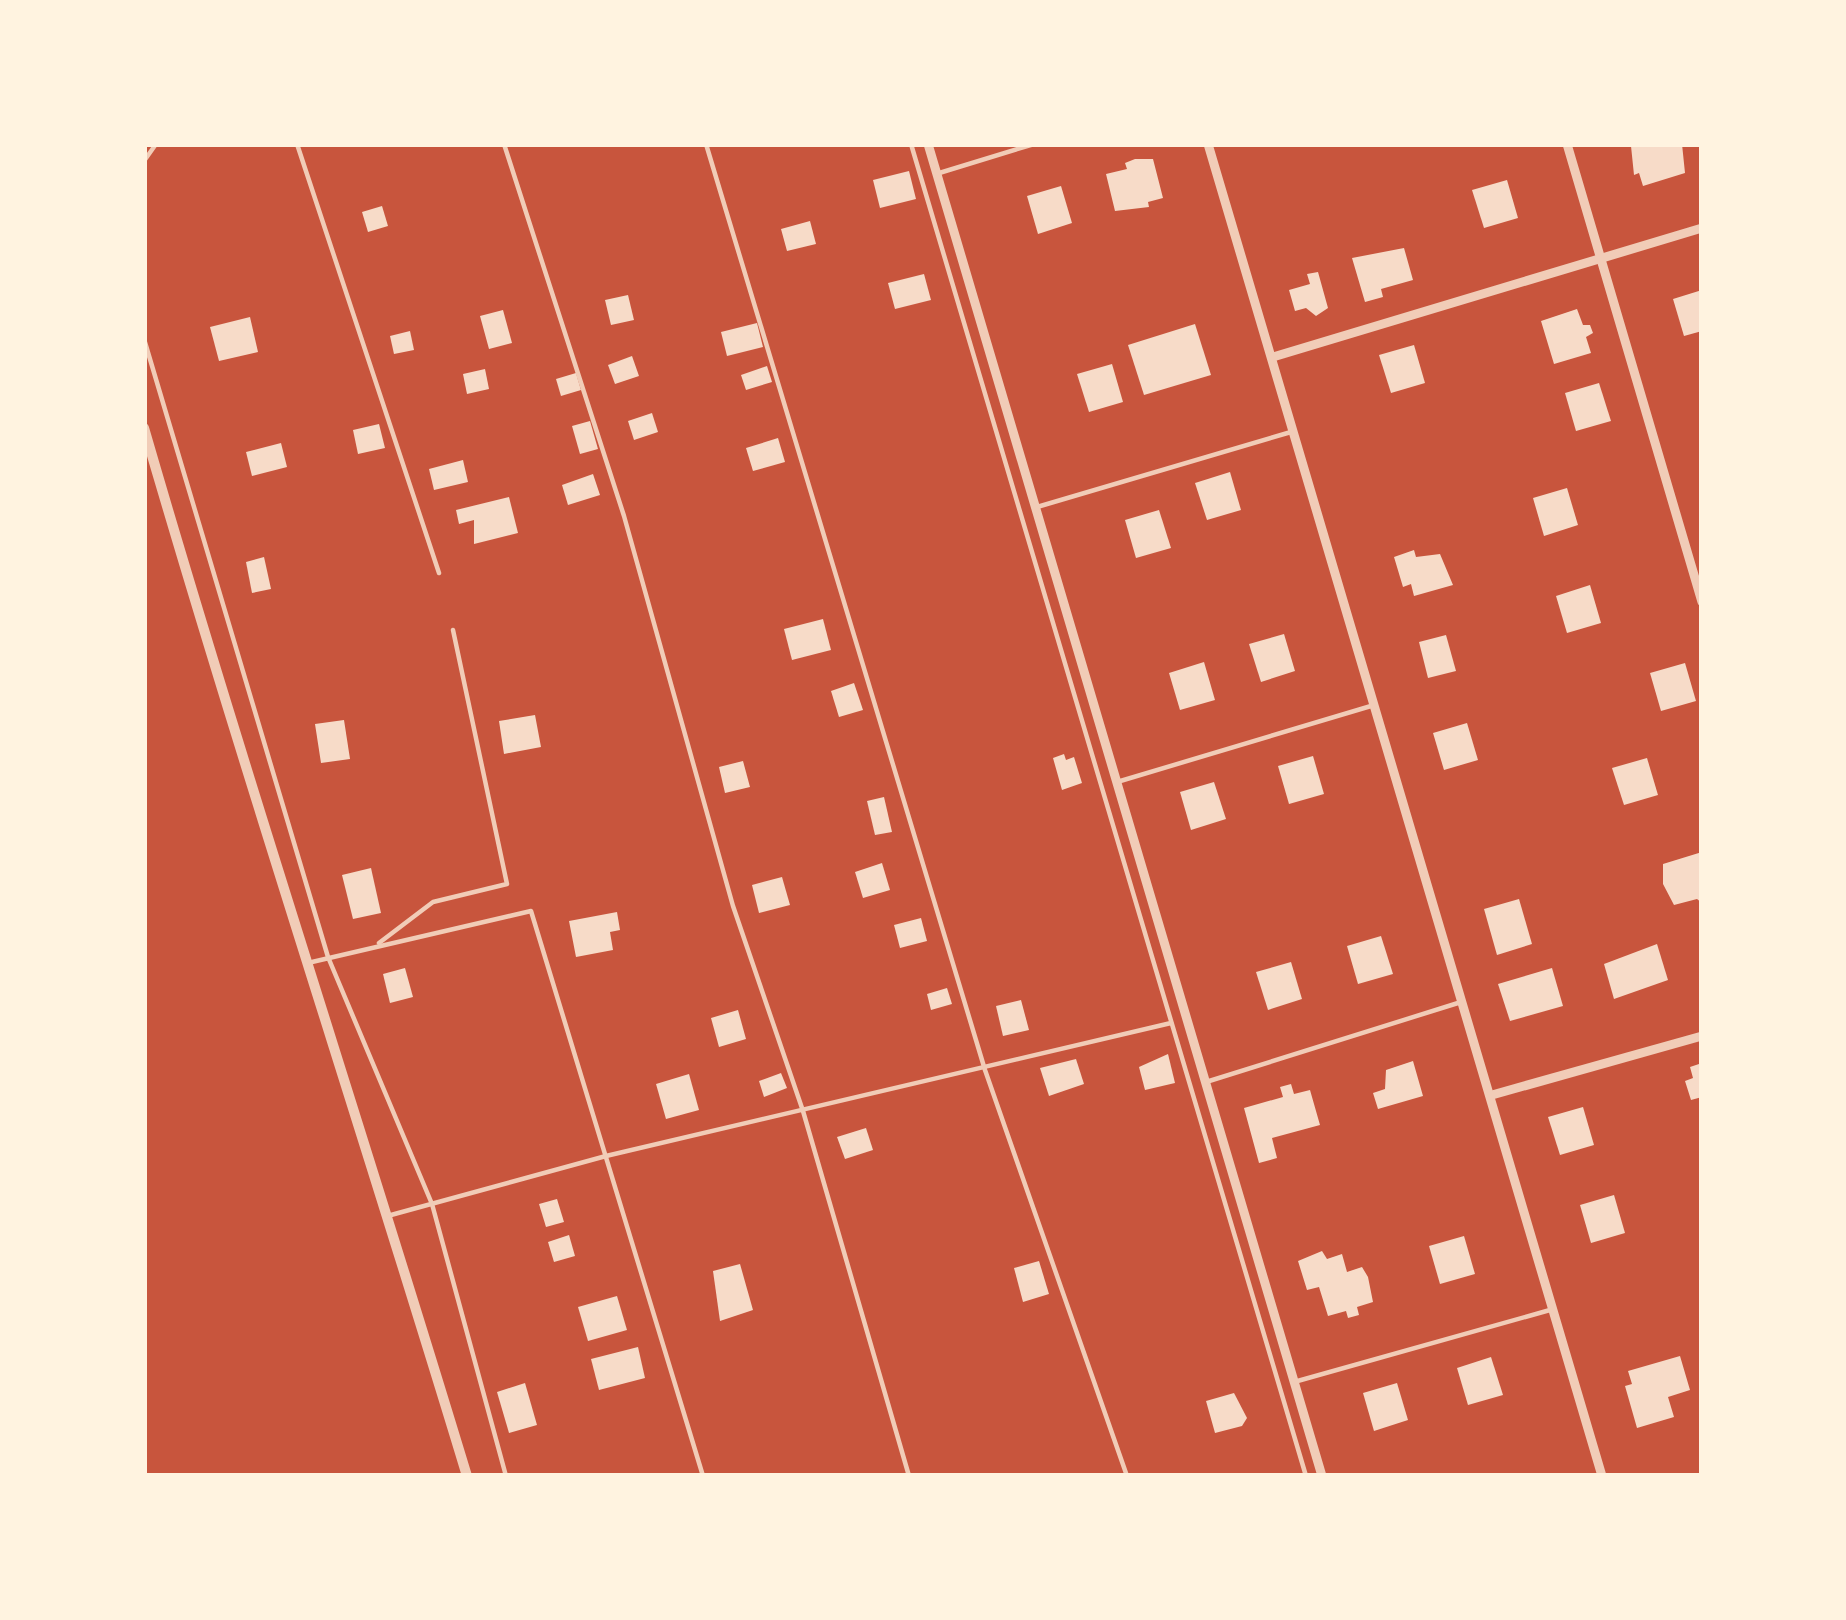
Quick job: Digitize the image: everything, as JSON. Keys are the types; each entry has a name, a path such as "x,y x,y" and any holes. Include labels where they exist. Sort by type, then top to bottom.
{"street":[{"path":"928,144 1322,1476"},
{"path":"1208,144 1602,1476"},
{"path":"1567,144 1702,602"},
{"path":"1273,357 1702,228"},
{"path":"144,428 304,964 388,1216 466,1476"},
{"path":"1492,1095 1702,1036"}],"lane":[{"path":"144,161 156,144"},
{"path":"297,144 440,572"},
{"path":"504,144 624,516 733,906 803,1112 909,1476"},
{"path":"706,144 986,1070 1127,1476"},
{"path":"911,144 1306,1476"},
{"path":"936,175 1034,144"},
{"path":"144,338 328,957 432,1204 506,1476"},
{"path":"1037,507 1292,431"},
{"path":"375,947 434,902 507,884 453,630"},
{"path":"1117,782 1374,705"},
{"path":"304,964 531,911 703,1476"},
{"path":"1206,1082 1460,1002"},
{"path":"388,1216 606,1156 986,1070 1171,1022"},
{"path":"1294,1382 1550,1310"}],"building":[{"path":"1682,144 1685,173 1643,186 1639,173 1634,175 1631,146"},
{"path":"1153,159 1163,198 1148,202 1149,207 1115,211 1106,174 1127,169 1125,163"},
{"path":"909,171 916,199 880,208 873,180"},
{"path":"1507,180 1518,218 1484,228 1472,190"},
{"path":"1061,186 1072,223 1038,234 1027,196"},
{"path":"382,206 388,226 368,232 362,212"},
{"path":"810,221 816,244 787,251 781,229"},
{"path":"1404,248 1413,280 1381,289 1383,297 1365,302 1352,258"},
{"path":"1318,272 1328,308 1316,316 1306,308 1295,311 1289,290 1310,284 1307,274"},
{"path":"924,274 931,300 895,309 888,283"},
{"path":"1702,290 1702,331 1684,336 1673,299"},
{"path":"628,295 634,320 611,325 605,300"},
{"path":"1577,309 1583,325 1590,325 1593,333 1586,337 1591,353 1554,364 1541,321"},
{"path":"503,310 512,343 489,349 480,316"},
{"path":"250,317 258,352 219,361 210,327"},
{"path":"757,323 763,347 727,356 721,332"},
{"path":"1195,324 1211,375 1144,395 1128,345"},
{"path":"410,331 414,350 394,354 390,336"},
{"path":"1414,345 1425,383 1391,393 1379,355"},
{"path":"632,356 639,376 615,384 608,365"},
{"path":"1112,364 1123,402 1089,412 1077,374"},
{"path":"767,366 772,382 746,390 741,375"},
{"path":"485,369 489,389 467,394 463,374"},
{"path":"576,373 581,390 561,396 556,379"},
{"path":"1599,383 1611,421 1576,431 1565,393"},
{"path":"652,413 658,432 634,440 628,421"},
{"path":"590,421 598,449 580,454 572,426"},
{"path":"379,424 385,448 358,454 353,430"},
{"path":"778,438 785,462 753,471 746,448"},
{"path":"281,443 287,467 252,476 246,452"},
{"path":"463,460 468,482 434,490 429,469"},
{"path":"1230,472 1241,510 1207,520 1195,483"},
{"path":"593,474 600,495 568,505 562,485"},
{"path":"1567,488 1578,525 1544,536 1533,498"},
{"path":"509,497 518,533 474,544 474,520 459,524 456,510"},
{"path":"1159,510 1171,548 1136,558 1125,520"},
{"path":"1414,550 1416,557 1440,554 1453,585 1414,596 1411,584 1403,587 1394,557"},
{"path":"264,557 271,589 252,593 246,562"},
{"path":"1590,585 1601,623 1567,633 1556,596"},
{"path":"823,619 831,650 792,660 784,629"},
{"path":"1284,634 1295,671 1261,682 1249,644"},
{"path":"1446,635 1456,671 1428,678 1419,642"},
{"path":"1204,662 1215,700 1180,710 1169,673"},
{"path":"1685,663 1696,701 1661,711 1650,673"},
{"path":"854,683 863,710 839,717 831,691"},
{"path":"535,715 541,747 504,754 499,721"},
{"path":"344,720 350,759 321,763 315,724"},
{"path":"1467,723 1478,760 1444,770 1433,733"},
{"path":"1064,754 1066,760 1074,757 1082,783 1062,790 1053,758"},
{"path":"1313,756 1324,794 1289,804 1278,766"},
{"path":"1647,758 1658,795 1624,805 1612,768"},
{"path":"743,761 750,787 725,793 719,767"},
{"path":"1214,782 1226,819 1191,830 1180,792"},
{"path":"884,797 892,832 875,835 867,801"},
{"path":"1702,852 1702,903 1697,899 1674,905 1663,884 1663,864"},
{"path":"882,863 890,890 863,898 855,872"},
{"path":"371,868 381,913 353,919 342,875"},
{"path":"782,877 790,905 759,913 752,885"},
{"path":"1519,899 1532,944 1497,955 1484,909"},
{"path":"617,912 620,930 610,932 613,950 576,957 569,921"},
{"path":"921,918 927,941 900,948 894,925"},
{"path":"1381,936 1393,974 1358,984 1347,946"},
{"path":"1657,944 1668,980 1614,999 1604,964"},
{"path":"1291,962 1302,999 1268,1010 1256,972"},
{"path":"405,968 413,997 390,1003 383,974"},
{"path":"1552,968 1563,1006 1510,1021 1498,984"},
{"path":"947,988 952,1004 931,1010 927,994"},
{"path":"1021,1000 1029,1030 1003,1036 996,1006"},
{"path":"738,1010 746,1039 719,1047 711,1018"},
{"path":"1168,1054 1175,1083 1145,1090 1139,1067"},
{"path":"1076,1059 1084,1084 1049,1096 1040,1068"},
{"path":"1413,1061 1423,1096 1378,1109 1373,1093 1385,1089 1386,1070"},
{"path":"1702,1063 1702,1097 1691,1100 1685,1081 1693,1078 1690,1067"},
{"path":"781,1073 787,1088 764,1097 759,1081"},
{"path":"689,1074 699,1110 666,1119 656,1084"},
{"path":"1291,1084 1294,1094 1310,1090 1320,1125 1272,1138 1277,1158 1259,1163 1244,1108 1283,1097 1280,1087"},
{"path":"1583,1107 1594,1145 1560,1155 1548,1117"},
{"path":"866,1128 873,1150 845,1159 837,1137"},
{"path":"1614,1195 1625,1233 1591,1243 1580,1205"},
{"path":"557,1199 564,1222 546,1227 539,1204"},
{"path":"569,1235 575,1256 554,1262 548,1242"},
{"path":"1464,1236 1475,1274 1440,1284 1429,1246"},
{"path":"1322,1251 1327,1259 1342,1254 1347,1272 1362,1267 1368,1277 1373,1302 1357,1307 1359,1315 1348,1318 1346,1311 1328,1316 1319,1287 1307,1290 1298,1261"},
{"path":"1039,1261 1049,1294 1023,1302 1014,1268"},
{"path":"740,1264 753,1310 720,1321 713,1271"},
{"path":"617,1296 627,1330 588,1341 578,1307"},
{"path":"638,1347 645,1378 599,1390 591,1359"},
{"path":"1680,1356 1690,1390 1668,1397 1674,1417 1637,1428 1625,1386 1632,1384 1628,1371"},
{"path":"1491,1357 1503,1395 1468,1405 1457,1368"},
{"path":"525,1383 537,1425 509,1433 497,1392"},
{"path":"1397,1383 1408,1420 1374,1431 1363,1393"},
{"path":"1234,1393 1247,1418 1242,1426 1215,1433 1206,1401"}]}
